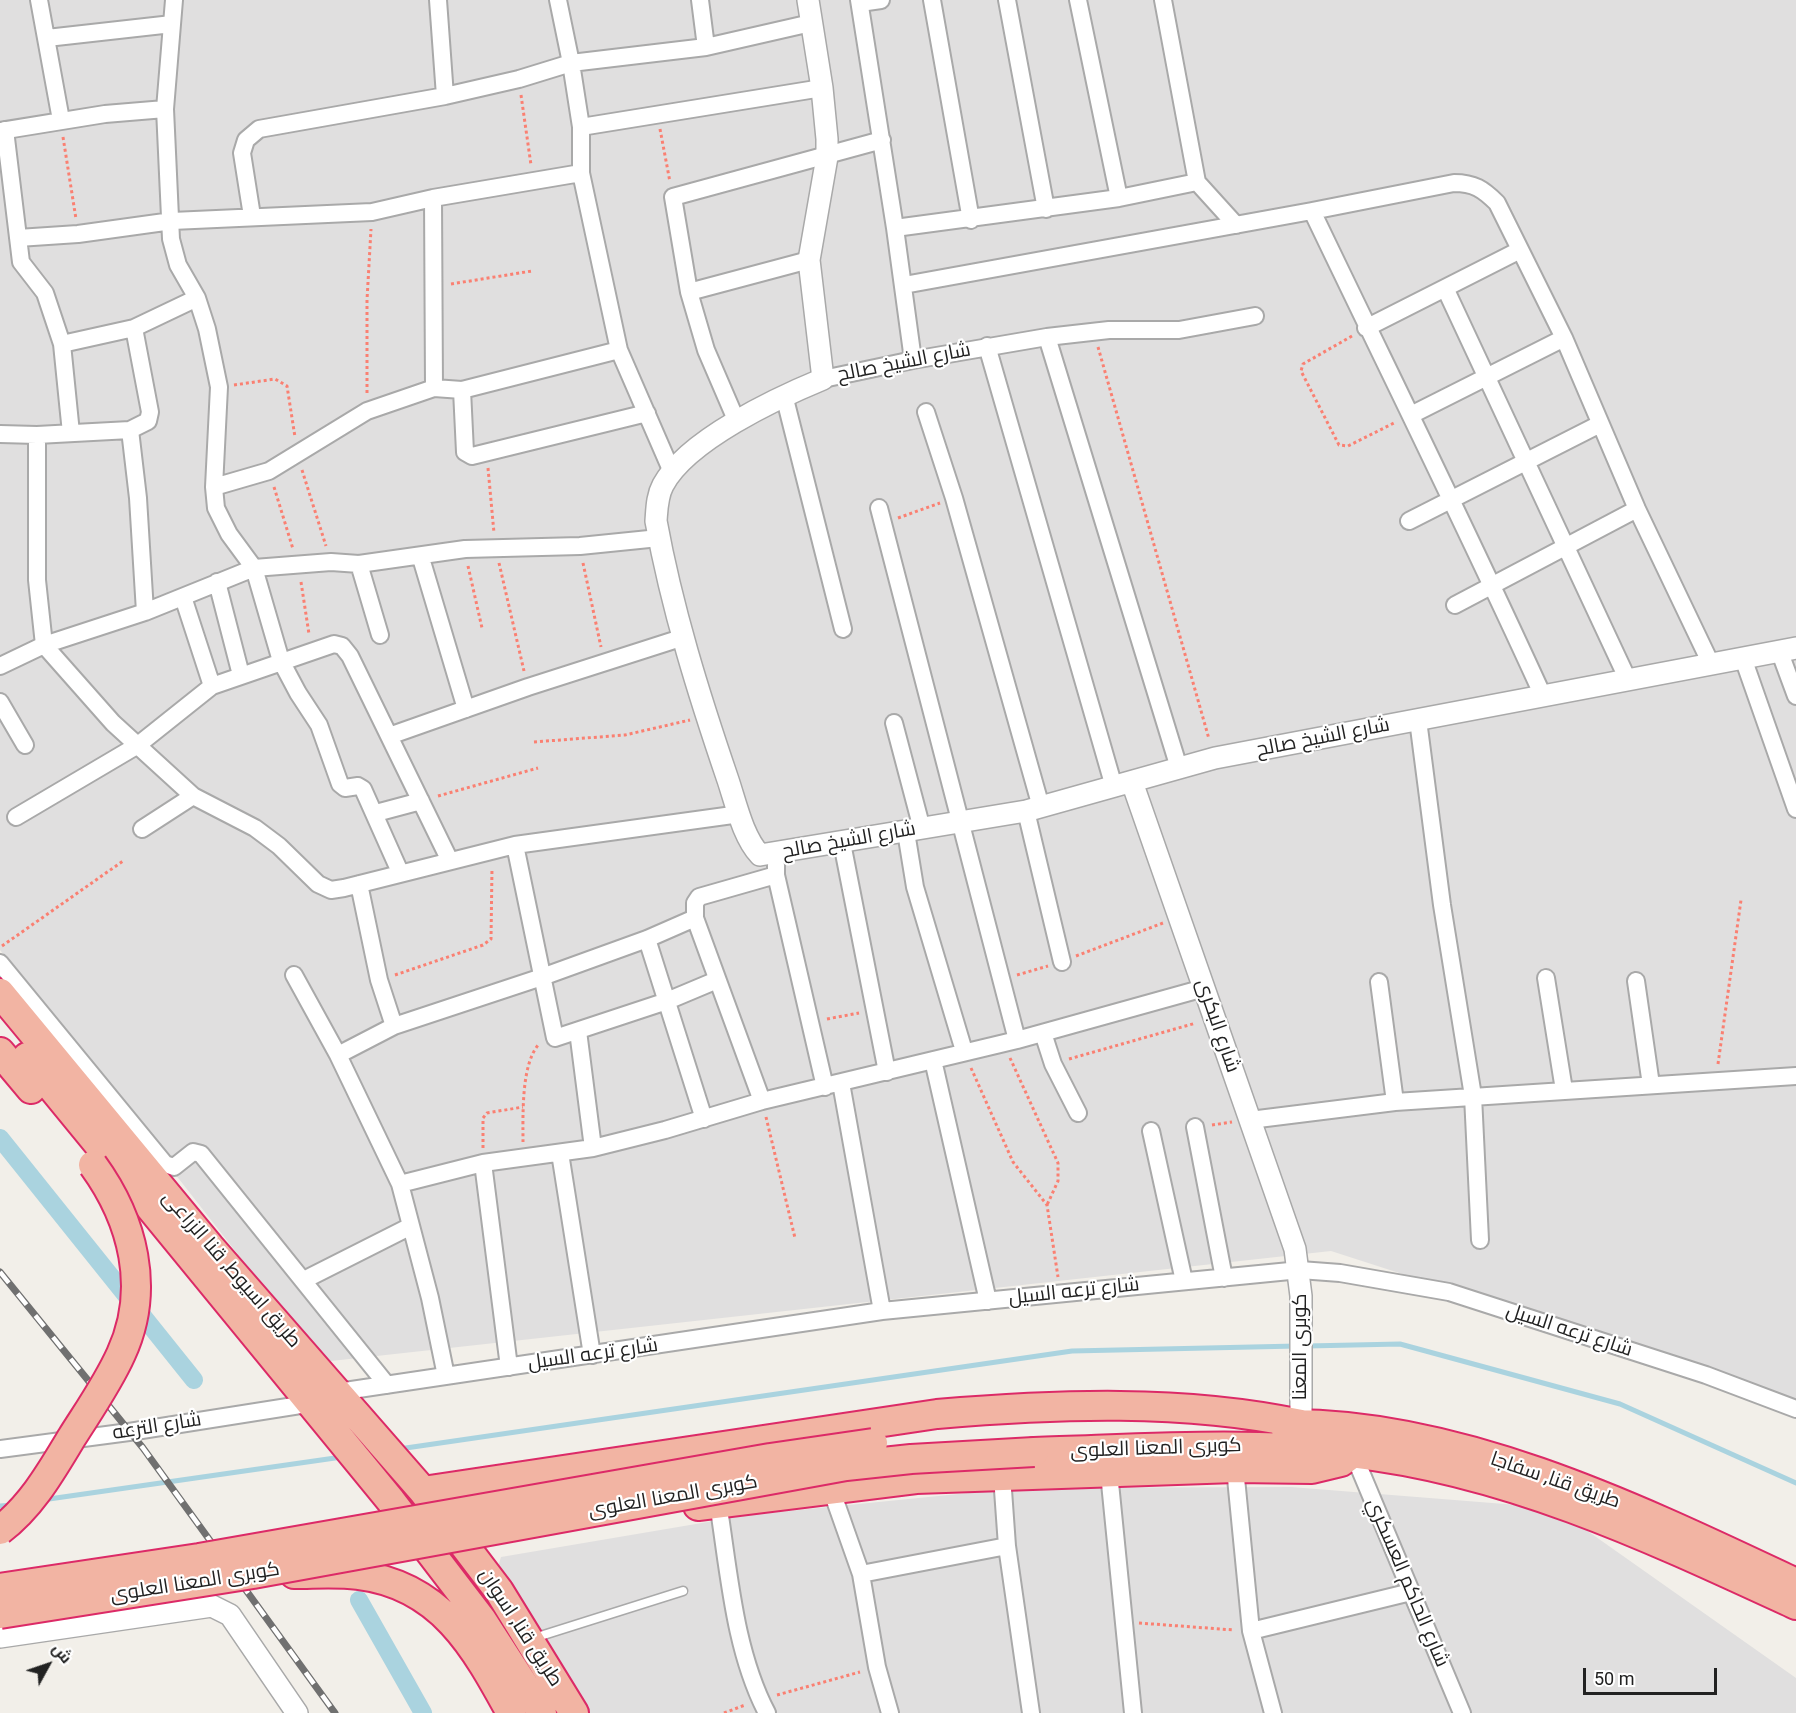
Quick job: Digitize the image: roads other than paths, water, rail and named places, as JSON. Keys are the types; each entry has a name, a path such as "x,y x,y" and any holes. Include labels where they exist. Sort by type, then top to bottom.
{"highway":[{"name":"طريق اسيوط, قنا الزراعى","path":"0,993 210,1247 326,1398 391,1501 430,1551"},
{"name":"طريق اسيوط, قنا الزراعى","path":"0,1023 326,1398 423,1491 465,1544"},
{"path":"0,1052 93,1165 115,1197 132,1241 136,1269 136,1298 131,1326 122,1353 109,1378 45,1481 26,1505 0,1530"},
{"path":"423,1491 926,1416 989,1410 1041,1407 1198,1409 1244,1413 1301,1424"},
{"name":"كوبرى المعنا العلوى","path":"0,1614 253,1574 846,1466 1034,1443 1301,1424"},
{"name":"طريق قنا, سفاجا","path":"1301,1424 1409,1437 1521,1468 1632,1508 1796,1582"},
{"name":"كوبرى المعنا العلوى","path":"0,1588 211,1556 822,1449 928,1438 1034,1443 1239,1446 1353,1453"},
{"path":"430,1551 718,1503 916,1479 1235,1468 1327,1468 1353,1453"},
{"name":"طريق قنا, سفاجا","path":"1353,1453 1436,1467 1549,1498 1667,1545 1796,1605"},
{"name":"طريق قنا, اسوان","path":"465,1544 531,1639 574,1713"},
{"name":"طريق قنا, اسوان","path":"430,1551 482,1620 542,1713"},
{"path":"253,1574 359,1575 413,1592 439,1609 461,1630 479,1655 511,1713"}],"street":[{"path":"39,0 61,120"},
{"path":"174,0 165,108 171,238 178,265 197,298 207,328 219,387 214,487 220,520 254,568 281,661 319,725 340,784 345,788 361,787 376,813 400,872"},
{"path":"438,0 446,96"},
{"path":"558,0 572,63 581,127 581,173 619,350 672,471"},
{"path":"700,0 706,47"},
{"path":"808,0 822,88 827,157 809,260 823,379"},
{"path":"881,0 859,1 896,228 913,360"},
{"path":"932,0 970,220"},
{"path":"1007,0 1046,209"},
{"path":"1078,0 1119,198"},
{"path":"1163,0 1197,182 1236,225"},
{"path":"46,38 172,24"},
{"path":"252,216 242,153 246,140 259,129 446,96 519,79 572,63 706,47 812,24"},
{"path":"581,127 822,88"},
{"path":"71,433 62,344 45,293 21,262 3,130 61,120 165,108"},
{"path":"738,422 706,350 689,292 673,197 827,157 882,140"},
{"path":"18,238 78,234 172,221 372,212 433,198 581,173"},
{"path":"896,228 970,220 1119,198 1197,182"},
{"path":"904,285 1312,211 1433,185 1471,183 1486,192 1497,203 1564,338 1637,509 1712,664"},
{"path":"433,198 434,388"},
{"path":"1312,211 1366,328 1411,415 1493,586 1543,696"},
{"path":"1366,328 1520,250"},
{"path":"689,292 809,260"},
{"path":"1445,288 1628,680"},
{"path":"62,344 134,328 197,298"},
{"name":"شارع الشيخ صالح","path":"1256,316 1179,330 1094,331 1047,337 987,346 823,379 784,395 738,422 692,452 672,471 662,486 657,503 656,521 659,538 706,716 740,814 758,853 776,864 842,843 1033,809 1215,758 1788,649"},
{"path":"0,434 37,435 130,430 141,427 148,421 150,412 134,328"},
{"path":"1047,337 1179,768"},
{"path":"1411,415 1564,338"},
{"path":"987,346 1123,784"},
{"path":"214,487 269,471 367,411 434,388 462,390 619,350"},
{"path":"462,390 465,452 472,456 647,413"},
{"path":"784,395 843,629"},
{"path":"926,412 954,498 1033,809 1062,962"},
{"path":"1409,520 1600,424"},
{"path":"130,430 138,498 145,612"},
{"path":"37,435 37,580 44,645 113,723 194,796 255,828 279,846 318,884 331,890 359,885 400,872 514,845 740,814"},
{"path":"1455,605 1637,509"},
{"path":"881,516 1000,980 1010,1041"},
{"path":"0,666 44,645 145,612 254,568 332,562 359,564 421,558 465,549 580,546 659,538"},
{"path":"421,558 466,709"},
{"path":"359,564 380,635"},
{"path":"217,582 241,675"},
{"path":"183,597 212,686"},
{"path":"389,736 528,687 684,637"},
{"path":"16,817 138,745 212,686 334,644 347,650 450,861"},
{"path":"1788,649 1796,696"},
{"path":"1743,658 1796,809"},
{"path":"0,702 25,745"},
{"path":"1418,720 1446,927 1473,1096 1480,1240"},
{"path":"894,723 914,830 915,887 964,1051"},
{"name":"شارع البكرى","path":"1123,784 1179,917 1295,1249 1300,1270"},
{"path":"142,829 194,796"},
{"path":"376,813 422,801"},
{"path":"842,843 887,1072"},
{"path":"514,845 555,1038 667,1000 717,980"},
{"path":"762,1101 695,918 695,903 699,897 776,864 810,1022 833,1085 882,1311"},
{"path":"359,885 380,980 394,1026"},
{"path":"338,1054 394,1026 542,977 647,939 695,918"},
{"path":"647,939 704,1119"},
{"path":"0,963 165,1164 174,1167 193,1152 201,1154 387,1385"},
{"path":"294,975 338,1054 400,1184 446,1376"},
{"path":"1546,978 1564,1090"},
{"path":"1636,981 1651,1085"},
{"path":"1378,982 1395,1102"},
{"path":"400,1184 523,1155 593,1148 704,1119 762,1101 1043,1033 1204,988"},
{"path":"578,1031 593,1148"},
{"path":"1043,1033 1053,1064 1078,1113"},
{"path":"933,1060 988,1301"},
{"path":"1250,1120 1395,1102 1796,1076"},
{"path":"1195,1127 1224,1278"},
{"path":"1150,1131 1184,1281"},
{"path":"560,1153 592,1355"},
{"path":"483,1163 509,1367"},
{"path":"304,1280 411,1226"},
{"name":"شارع ترعه السيل","path":"326,1398 387,1385 882,1311 1300,1270 1340,1273 1449,1292 1706,1375 1796,1409"},
{"name":"كوبرى المعنا","path":"1300,1270 1303,1385 1301,1424"},
{"name":"شارع الترعه","path":"0,1449 129,1432 326,1398"},
{"name":"شارع الحاكم العسكري","path":"1353,1453 1462,1713"},
{"path":"1235,1468 1251,1631 1273,1713"},
{"path":"1109,1473 1133,1713"},
{"path":"1002,1476 1007,1546 1031,1713"},
{"path":"831,1489 861,1574 877,1667 890,1713"},
{"path":"718,1503 737,1614 763,1707"},
{"path":"861,1574 1007,1546"},
{"path":"1251,1631 1411,1592"},
{"path":"0,1637 212,1606 230,1615 297,1713"}],"lane":[{"path":"531,1639 683,1591"}],"waterway":[{"path":"0,1138 194,1380"},
{"path":"1307,1346 1400,1344 1620,1404 1796,1483"},
{"path":"399,1449 1072,1351 1297,1346"},
{"path":"42,1500 342,1457"},
{"path":"0,1506 12,1505"},
{"path":"359,1600 423,1713"}],"railway":[{"path":"0,1272 143,1448 335,1713"}]}
